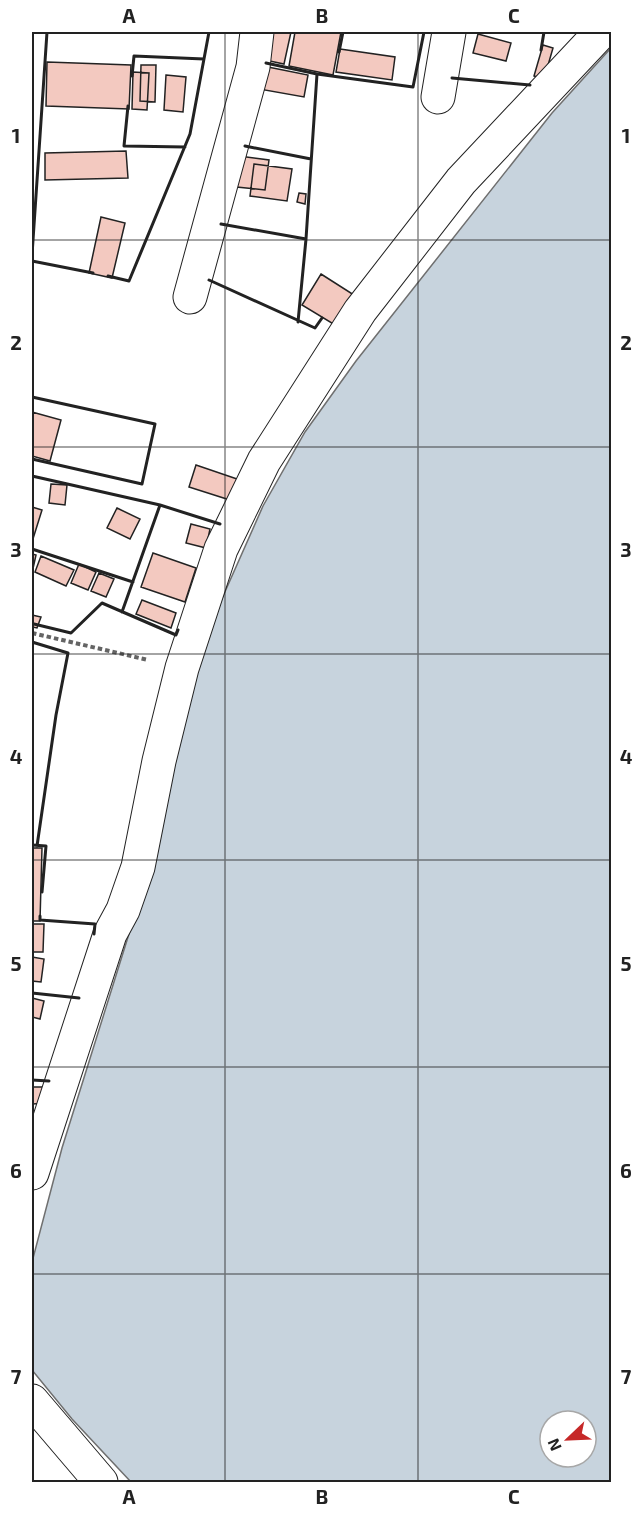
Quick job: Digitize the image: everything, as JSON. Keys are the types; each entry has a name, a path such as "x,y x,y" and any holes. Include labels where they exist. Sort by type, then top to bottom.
{"street":[{"path":"190,297 253,67 257,32"},
{"path":"438,97 449,32"},
{"path":"32,1173 110,934 123,910 138,867 159,761 182,668 221,549 264,461 360,311 461,181 601,32"},
{"path":"32,1401 101,1482"}],"path":[{"path":"32,633 182,668"}],"shaded area":[{"path":"611,48 611,1482 131,1482 72,1419 32,1370 32,1262 62,1148 159,838 176,736 216,612 263,506 305,432 356,361 552,113"}],"building":[{"path":"272,32 291,32 284,64 265,60"},
{"path":"295,32 341,32 333,75 289,66"},
{"path":"478,34 511,43 506,61 473,53"},
{"path":"543,45 553,48 544,79 534,76"},
{"path":"340,49 395,57 392,80 336,72"},
{"path":"47,62 131,65 129,109 46,106"},
{"path":"141,65 156,65 155,102 140,101"},
{"path":"263,66 308,75 304,97 259,89"},
{"path":"133,72 149,73 147,110 132,109"},
{"path":"166,75 186,77 183,112 164,110"},
{"path":"126,151 128,178 45,180 45,153"},
{"path":"231,155 269,160 265,190 227,186"},
{"path":"254,164 292,169 287,201 250,196"},
{"path":"299,193 306,194 305,204 297,202"},
{"path":"101,217 125,223 112,278 89,273"},
{"path":"321,274 354,295 335,325 302,305"},
{"path":"32,412 61,420 50,461 32,456"},
{"path":"196,465 240,480 233,501 189,487"},
{"path":"51,484 67,485 65,505 49,503"},
{"path":"32,507 42,510 32,542"},
{"path":"117,508 140,519 130,539 107,528"},
{"path":"191,524 210,529 206,548 186,543"},
{"path":"153,553 196,568 185,602 141,587"},
{"path":"32,554 36,555 32,573"},
{"path":"41,556 74,570 66,586 35,572"},
{"path":"79,564 96,572 88,590 71,583"},
{"path":"99,573 114,579 106,597 91,591"},
{"path":"142,600 176,613 171,628 136,614"},
{"path":"32,615 41,617 37,628 32,627"},
{"path":"32,848 42,848 40,921 32,921"},
{"path":"32,924 44,924 43,952 32,952"},
{"path":"32,957 44,959 41,982 32,981"},
{"path":"32,998 44,1001 40,1019 32,1017"},
{"path":"32,1087 51,1087 51,1103 32,1104"}],"wall":[{"path":"32,255 47,32"},
{"path":"108,276 129,281 190,134 209,32"},
{"path":"339,52 343,32"},
{"path":"221,224 306,239 317,74 413,87 424,32"},
{"path":"541,50 544,32"},
{"path":"132,76 134,56 204,59"},
{"path":"266,63 317,74"},
{"path":"452,78 530,85"},
{"path":"128,106 124,146 185,147"},
{"path":"245,146 311,159"},
{"path":"298,322 306,239"},
{"path":"32,261 93,273"},
{"path":"209,280 315,328 322,318"},
{"path":"32,397 155,424 142,484 32,459"},
{"path":"32,476 160,505"},
{"path":"122,612 160,505 220,524"},
{"path":"32,549 133,582"},
{"path":"34,624 71,633 102,603 176,635 178,630"},
{"path":"32,642 68,653 56,715 37,846"},
{"path":"32,845 46,846 42,892"},
{"path":"40,916 40,920 95,924 94,934"},
{"path":"32,993 79,998"},
{"path":"32,1080 49,1081"}]}
